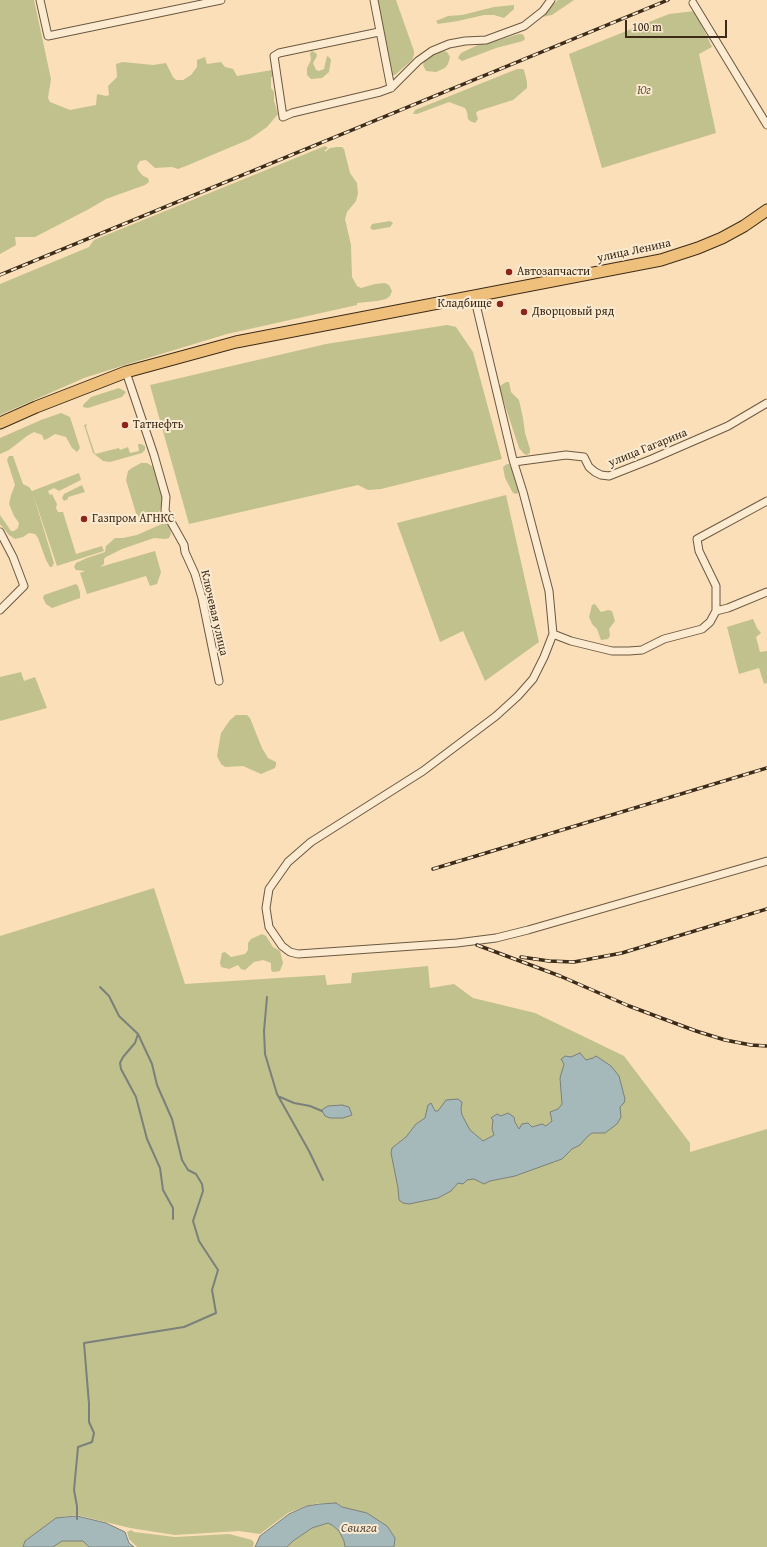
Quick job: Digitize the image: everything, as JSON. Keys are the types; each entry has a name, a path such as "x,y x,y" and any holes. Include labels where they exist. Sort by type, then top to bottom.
{"main road":[{"name":"улица Ленина","path":"0,423 36,407 126,372 236,342 661,260 698,248 722,238 744,226 767,210"}],"street":[{"path":"40,0 48,36 221,0"},
{"path":"374,0 391,88"},
{"path":"380,32 279,53 274,56 283,117 292,113 391,88 418,61 432,50 465,40 486,40 506,34 524,26 543,11 550,0"},
{"path":"693,3 767,125"},
{"path":"474,296 484,343 514,462 524,492 549,591 553,634 533,679 518,696 496,716 423,771 311,842 288,862 269,889 267,899 267,919 269,927 282,946 290,952 298,954 457,943 496,938 767,861"},
{"name":"Ключевая улица","path":"126,372 154,455 166,498 165,511 184,545 185,552 202,598 219,680"},
{"name":"улица Гагарина","path":"514,462 566,455 584,457 589,467 595,472 600,475 609,476 728,426 767,402"},
{"path":"553,634 571,641 612,651 642,650 664,639 702,629 710,622 716,611 716,586 699,551 697,539 767,501"},
{"path":"0,532 13,557 24,586 0,610"},
{"path":"716,611 728,608 767,592"}],"green space":[{"path":"0,0 34,0 51,79 48,98 50,102 70,110 96,105 97,94 106,96 109,95 108,86 117,77 116,64 123,62 153,65 166,63 176,80 183,80 191,75 197,67 197,60 205,57 207,64 221,62 225,67 233,69 237,76 272,70 273,75 271,78 271,88 274,92 274,101 278,114 267,127 250,139 178,169 172,167 155,168 146,160 140,161 137,166 138,170 143,176 148,178 149,182 145,185 106,199 35,237 15,237 16,245 0,254"},
{"path":"376,0 396,0 414,51 412,60 395,75 392,75"},
{"path":"558,0 574,0 552,15 542,17 543,14"},
{"path":"514,5 514,9 504,18 494,15 484,15 438,24 436,21 448,16 462,15 494,7"},
{"name":"Юг","path":"695,11 712,47 699,54 716,133 602,168 569,54 669,14"},
{"path":"519,34 524,36 525,39 523,41 496,48 462,61 458,58 461,53 480,44 489,43"},
{"path":"312,51 316,53 317,56 313,63 316,70 319,71 324,69 327,56 331,60 329,72 322,78 311,79 307,75 307,68 311,60 310,53"},
{"path":"438,52 447,52 450,57 445,68 436,72 426,71 423,65 425,60"},
{"path":"517,69 524,70 527,88 513,100 478,111 476,113 478,119 475,123 468,119 465,108 449,102 417,114 413,114 415,110"},
{"path":"325,146 328,148 325,152 330,148 342,147 344,149 350,173 357,183 358,193 356,201 347,212 345,219 351,245 352,277 357,286 361,288 375,284 385,283 389,285 392,291 390,296 386,299 357,303 357,305 227,334 128,364 84,378 0,415 0,284 89,247 94,240"},
{"path":"390,221 393,223 390,227 373,230 370,228 372,224"},
{"path":"447,325 456,327 473,352 502,459 381,489 368,490 358,485 189,524 150,385 326,344"},
{"path":"506,382 509,382 511,392 519,400 525,433 530,449 530,453 527,455 524,454 519,448 500,390 500,386"},
{"path":"119,388 126,392 122,397 88,408 83,407 83,405 91,397"},
{"path":"61,413 70,417 80,448 77,452 72,448 66,437 55,434 44,440 42,435 34,432 9,450 0,454 0,438"},
{"path":"87,424 86,427 95,454 119,448 120,450 128,447 130,453 139,451 138,444 145,446 145,450 142,453 110,462 103,461 93,453 84,425"},
{"path":"9,456 13,456 23,484 29,487 32,491 79,473 81,480 59,491 54,488 48,491 50,495 52,494 57,504 56,508 58,512 63,512 76,554 102,546 104,551 57,566 33,494 54,563 52,567 50,567 46,560 38,538 35,534 29,533 23,537 15,539 9,535 0,524 0,515 11,531 18,528 19,523 9,504 15,485 7,460"},
{"path":"141,463 147,463 155,468 163,497 162,506 158,514 145,519 139,517 136,513 126,480 128,471"},
{"path":"507,464 512,464 520,490 517,494 513,493 505,478 503,467"},
{"path":"82,485 85,492 68,497 68,499 64,501 62,498 64,494"},
{"path":"506,495 539,642 485,681 463,631 440,642 397,523"},
{"path":"167,523 170,528 171,534 169,538 154,538 122,549 106,557 104,559 104,564 100,567 155,551 161,572 157,584 150,586 146,576 87,594 80,573 85,571 76,570 74,567 76,563 105,552 106,546 115,538 137,535"},
{"path":"76,584 80,593 80,598 52,608 46,604 43,598 44,595"},
{"path":"595,604 601,612 608,610 612,611 615,621 609,629 610,636 608,639 601,640 597,629 592,624 589,617 592,605"},
{"path":"753,619 761,633 756,637 760,652 767,651 767,683 764,684 759,668 739,674 727,627"},
{"path":"21,672 24,681 35,677 47,708 0,721 0,677"},
{"path":"236,715 247,715 250,718 262,748 268,758 276,762 275,768 261,774 243,766 225,767 221,764 217,756 221,733 230,720"},
{"path":"154,888 185,984 325,975 327,985 351,983 352,973 428,966 430,988 454,984 473,998 535,1013 624,1056 690,1143 690,1152 767,1129 767,1547 394,1547 395,1538 387,1526 367,1513 342,1507 336,1503 320,1503 306,1506 288,1513 260,1534 239,1531 175,1535 130,1528 77,1515 56,1518 25,1541 23,1547 0,1547 0,936"},
{"path":"262,934 266,936 273,947 280,951 283,963 280,971 273,972 271,970 271,963 263,960 254,962 245,970 241,969 238,965 229,969 221,967 220,963 222,953 225,952 231,957 245,954 248,950 248,943 251,939"},
{"path":"328,1523 339,1531 345,1547 287,1547 312,1528"},
{"path":"131,1530 134,1532 175,1537 229,1534 252,1540 254,1543 253,1547 137,1547 129,1539 127,1532"},
{"path":"62,1541 83,1541 89,1547 53,1547"}],"water":[{"path":"580,1053 586,1060 596,1056 611,1066 619,1076 625,1099 624,1103 620,1107 621,1117 617,1124 605,1133 592,1133 580,1145 572,1149 562,1159 515,1176 490,1181 484,1184 474,1179 467,1180 463,1184 458,1183 451,1191 438,1198 409,1204 403,1203 399,1200 391,1153 392,1148 406,1137 416,1124 425,1118 428,1105 431,1103 435,1111 438,1111 446,1100 458,1099 462,1102 462,1115 470,1130 483,1141 494,1135 492,1129 493,1120 491,1118 497,1114 501,1116 508,1113 514,1117 519,1129 522,1124 528,1123 532,1127 542,1124 546,1126 552,1121 550,1112 558,1109 562,1104 560,1078 564,1064 561,1059 565,1056 571,1057"},
{"path":"342,1105 349,1107 352,1115 343,1118 330,1118 325,1116 322,1111 328,1106"},
{"name":"Свияга","path":"336,1503 342,1507 367,1513 387,1526 395,1538 394,1547 345,1547 339,1531 328,1523 312,1528 287,1547 255,1547 260,1536 289,1514 307,1506"},
{"path":"77,1516 106,1523 125,1532 129,1543 134,1547 89,1547 83,1541 62,1541 53,1547 23,1547 25,1541 56,1518"}],"waterway":[{"path":"77,1519 77,1506 74,1490 78,1447 92,1442 94,1433 89,1422 84,1343 184,1327 216,1313 212,1290 218,1270 199,1241 193,1221 203,1191 202,1184 196,1174 188,1170 182,1160 172,1119 157,1085 152,1064 138,1034 119,1016 109,996 100,987"},
{"path":"267,997 264,1031 265,1054 277,1094 309,1151 323,1180"},
{"path":"138,1034 135,1043 120,1063 121,1069 136,1097 147,1139 160,1168 163,1190 173,1208 173,1219"},
{"path":"280,1097 294,1103 310,1106 322,1111"}],"railway":[{"path":"0,275 668,0"},
{"path":"433,869 767,768"},
{"path":"521,957 549,961 574,962 622,953 767,909"},
{"path":"477,945 560,976 629,1006 696,1031 725,1040 751,1045 767,1046"}],"place":[{"name":"Автозапчасти","path":"509,272"},
{"name":"Кладбище","path":"500,304"},
{"name":"Дворцовый ряд","path":"524,312"},
{"name":"Татнефть","path":"125,425"},
{"name":"Газпром АГНКС","path":"84,519"}]}
